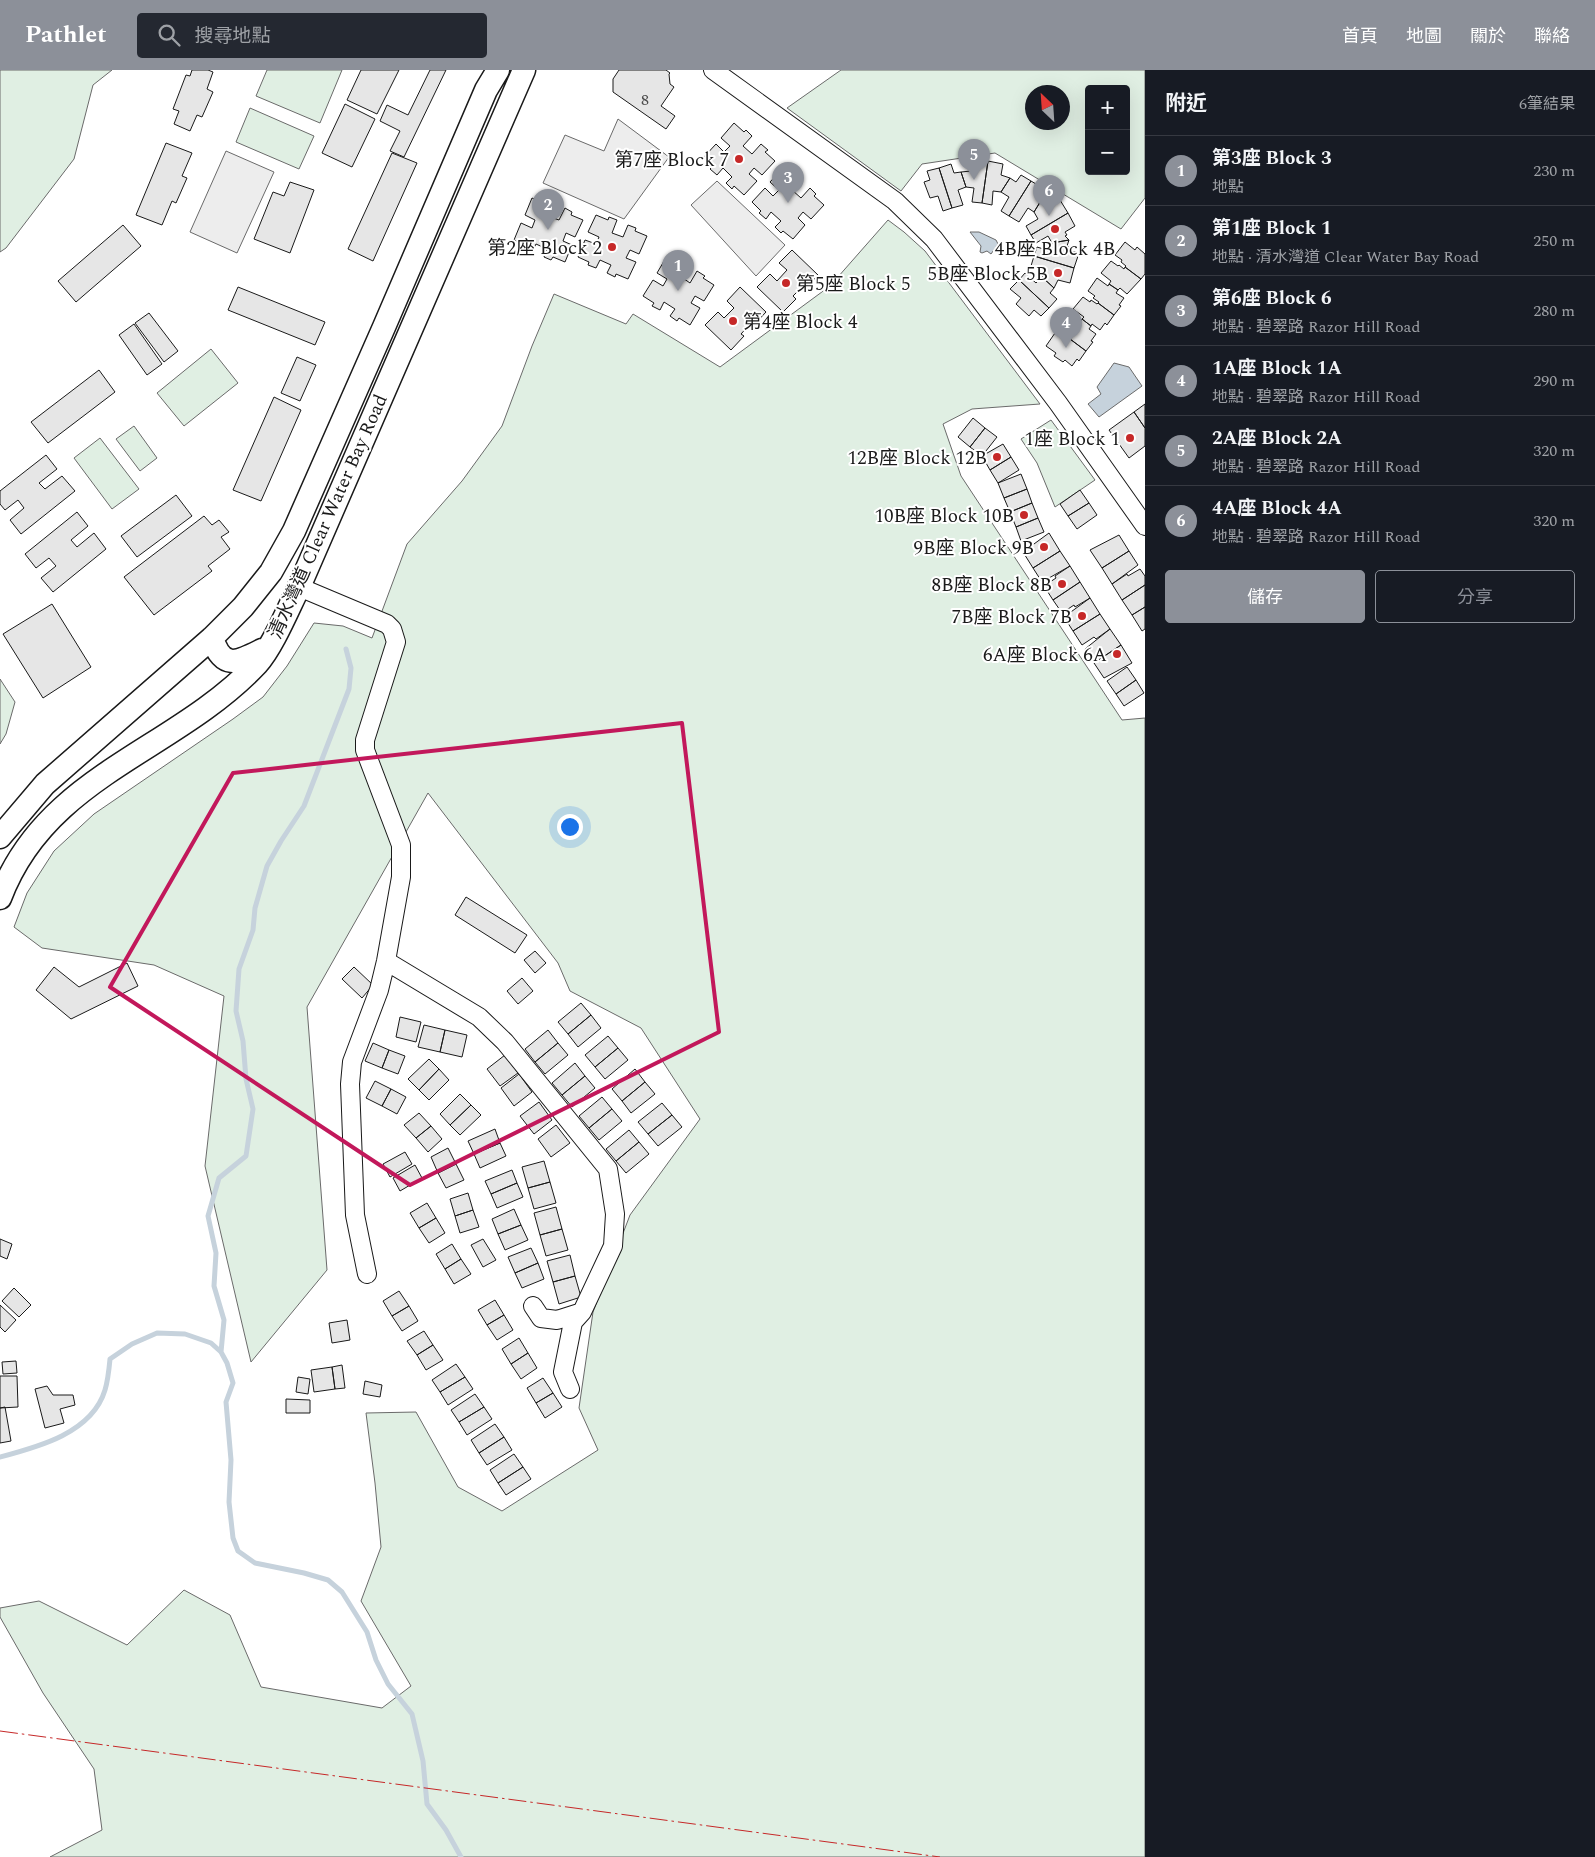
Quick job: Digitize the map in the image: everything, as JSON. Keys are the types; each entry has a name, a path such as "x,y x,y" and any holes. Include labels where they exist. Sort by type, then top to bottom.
{"main road":[{"name":"清水灣道 Clear Water Bay Road","path":"0,837 45,784 212,638 243,607 271,572 294,532 486,90 498,70"},
{"name":"清水灣道 Clear Water Bay Road","path":"0,898 19,858 38,831 52,816 89,785 225,695 259,662 299,587 524,70"},
{"path":"212,638 216,650 229,661 238,662 268,647"}],"street":[{"path":"713,70 895,201 934,239 1058,404 1145,526"},
{"path":"299,587 387,624 392,629 396,642 365,740 365,750 401,845 401,877 386,961 379,990 352,1062 350,1084 355,1215 368,1274"},
{"path":"386,961 479,1017 498,1036 608,1169 615,1214 612,1246 582,1312 573,1322 563,1372 570,1389"},
{"path":"533,1306 541,1318 557,1320 582,1312"}],"highlighted area":[{"path":"682,723 719,1032 410,1185 110,987 233,773"}],"green space":[{"path":"0,70 112,70 93,85 74,159 6,248 0,252"},
{"path":"267,70 342,70 320,123 256,96"},
{"path":"841,70 1145,70 1145,198 1121,229 995,153 922,164 901,191 787,108"},
{"path":"250,108 314,136 299,169 236,142"},
{"path":"888,220 925,251 1040,404 972,409 943,424 961,476 1122,720 1145,718 1145,1857 50,1857 102,1830 94,1769 43,1693 0,1617 0,1608 39,1601 127,1645 184,1590 230,1615 261,1687 382,1708 411,1686 361,1601 381,1547 366,1413 416,1412 458,1487 502,1511 598,1450 579,1408 593,1312 630,1215 700,1119 641,1028 570,991 558,963 428,793 307,1007 327,1270 251,1362 205,1166 224,996 154,965 42,948 14,927 27,893 54,851 94,814 263,697 287,666 314,623 343,626 372,638 407,544 462,481 502,426 554,294 626,324 633,314 720,367 830,286"},
{"path":"211,349 238,383 184,426 157,393"},
{"path":"1051,420 1095,480 1055,507 1037,463 1021,439"},
{"path":"134,426 157,458 140,471 116,439"},
{"path":"100,438 139,489 112,509 74,458"},
{"path":"0,679 15,702 6,734 0,744"}],"shaded area":[{"path":"618,119 669,157 624,219 543,183 565,135 604,151"},
{"path":"226,151 274,172 237,253 190,232"},
{"path":"717,181 785,245 756,276 691,205"},
{"path":"970,232 979,232 996,240 998,244 991,254 987,251 980,252 981,246"},
{"path":"1114,363 1129,367 1142,386 1099,417 1088,404 1101,394 1097,387"}],"building":[{"path":"192,70 208,70 213,72 207,89 213,92 202,117 197,115 190,131 174,124 179,111 173,109 186,75 190,76"},
{"path":"361,70 399,70 377,114 347,100"},
{"path":"430,70 446,70 404,157 390,151 400,131 380,121 387,105 408,115"},
{"path":"619,70 666,70 670,73 670,84 674,87 661,106 675,116 666,129 613,92 613,79"},
{"path":"345,104 375,119 352,167 322,153"},
{"name":"第7座 Block 7","path":"734,123 752,136 743,146 752,154 761,144 768,150 765,152 775,161 762,175 754,168 749,174 757,181 744,195 734,186 732,189 726,183 732,177 723,168 717,175 710,169 712,167 703,158 716,144 724,152 730,146 721,138"},
{"path":"166,143 192,153 182,176 187,178 176,203 172,201 162,225 136,215"},
{"path":"392,153 417,163 373,261 348,249"},
{"path":"972,159 988,161 982,203 972,202 974,188 966,187 961,172 971,171"},
{"path":"988,161 1003,164 1001,175 1010,178 1001,192 993,191 992,205 982,203"},
{"path":"951,164 954,173 961,172 966,187 958,190 963,205 952,208 939,168"},
{"path":"783,168 793,176 795,174 801,180 792,190 801,198 810,188 816,194 814,196 824,205 811,219 803,212 798,218 805,225 793,239 783,231 781,233 775,227 781,221 771,212 766,219 759,213 761,211 752,202 765,188 773,196 779,190 770,182"},
{"path":"939,168 952,208 943,211 938,196 930,198 924,182 930,180 927,171"},
{"path":"1021,175 1031,181 1009,216 1001,211 1009,197 1001,192 1010,178 1016,182"},
{"path":"1031,181 1041,187 1036,195 1042,199 1034,212 1028,208 1019,222 1009,216"},
{"path":"290,182 314,190 290,253 254,239 273,192 284,196"},
{"path":"532,198 544,203 545,200 553,203 548,216 559,220 565,208 572,212 571,215 583,220 575,237 566,233 563,241 572,245 565,262 553,257 551,260 544,257 547,249 536,244 532,252 525,248 526,245 514,240 521,223 532,228 535,220 525,215"},
{"path":"1042,199 1049,206 1060,200 1068,213 1031,235 1026,226 1038,219 1034,212"},
{"name":"4B座 Block 4B","path":"1068,213 1075,226 1065,232 1067,235 1065,236 1069,240 1052,243 1048,236 1036,243 1031,235"},
{"name":"第2座 Block 2","path":"596,215 608,220 609,217 617,220 612,233 623,237 628,225 636,228 635,231 647,236 639,254 630,250 626,258 636,262 628,279 616,274 615,277 607,273 611,265 600,260 596,268 588,265 589,262 578,257 585,240 596,244 599,237 588,232"},
{"path":"123,225 141,246 76,302 58,281"},
{"path":"1069,240 1068,250 1079,253 1074,268 1034,256 1037,247 1050,251 1052,243"},
{"path":"1125,242 1135,250 1137,247 1145,254 1145,274 1141,279 1125,267 1121,262 1122,260 1115,255"},
{"name":"第5座 Block 5","path":"792,250 818,275 806,288 803,286 793,296 796,299 783,312 757,287 770,274 777,281 787,270 779,263"},
{"path":"667,256 678,263 680,260 687,265 680,276 690,283 697,271 705,276 703,278 714,285 704,301 695,296 691,303 700,308 690,325 679,318 677,321 670,316 675,309 664,302 660,310 652,306 654,303 643,296 653,280 663,286 667,279 657,273"},
{"name":"5B座 Block 5B","path":"1034,256 1074,268 1070,283 1058,280 1054,288 1042,277 1044,270 1031,266"},
{"path":"1111,261 1124,269 1125,267 1141,279 1127,294 1120,288 1118,290 1109,284 1111,281 1101,273"},
{"path":"1025,273 1036,283 1042,277 1054,288 1050,293 1057,299 1049,308 1019,280"},
{"path":"1097,278 1118,290 1116,293 1124,298 1114,315 1098,303 1093,298 1095,296 1088,291"},
{"path":"1019,280 1049,308 1041,316 1034,310 1029,316 1016,304 1021,298 1010,289"},
{"path":"238,287 325,322 315,345 228,310"},
{"name":"第4座 Block 4","path":"740,287 766,312 753,326 751,323 741,334 744,336 731,350 705,325 718,312 724,318 734,308 727,301"},
{"path":"1083,297 1090,302 1091,300 1098,303 1114,315 1107,325 1105,323 1100,330 1082,319 1084,317 1073,309"},
{"path":"149,313 178,351 164,362 135,323"},
{"path":"1070,314 1080,322 1082,319 1091,326 1089,329 1096,334 1086,351 1070,339 1066,334 1067,332 1060,327"},
{"path":"134,324 162,364 147,375 119,335"},
{"path":"1055,333 1069,341 1070,339 1086,351 1079,361 1077,359 1072,366 1065,360 1063,362 1054,356 1056,353 1046,346"},
{"path":"297,357 316,365 300,401 281,393"},
{"path":"99,370 115,392 48,443 31,422"},
{"path":"274,397 301,410 261,501 233,490"},
{"path":"1145,404 1145,428 1134,412"},
{"name":"1座 Block 1","path":"1134,412 1145,428 1145,446 1129,458 1109,430"},
{"path":"973,418 985,428 970,447 958,437"},
{"path":"985,428 997,437 982,456 970,447"},
{"name":"12B座 Block 12B","path":"1003,444 1011,457 990,470 982,456"},
{"path":"46,455 57,469 39,483 45,489 62,476 75,491 21,534 10,520 24,508 18,500 5,510 0,504 0,491"},
{"path":"1011,457 1019,470 998,483 990,470"},
{"path":"1021,474 1027,489 1004,498 998,483"},
{"path":"1027,489 1032,503 1010,512 1004,498"},
{"path":"1080,490 1089,503 1068,516 1060,504"},
{"path":"176,495 192,516 137,557 121,536"},
{"name":"10B座 Block 10B","path":"1032,503 1038,518 1016,527 1010,512"},
{"path":"1089,503 1097,515 1077,529 1068,516"},
{"path":"77,512 88,526 71,540 77,547 94,533 106,549 53,592 41,578 56,566 49,558 36,568 25,554"},
{"path":"204,516 212,525 219,520 229,532 221,537 230,549 208,566 212,571 154,615 124,577"},
{"path":"1038,518 1044,532 1021,541 1016,527"},
{"name":"9B座 Block 9B","path":"1049,533 1060,551 1033,568 1023,552"},
{"path":"1119,535 1129,551 1102,568 1090,550"},
{"path":"1060,551 1070,566 1042,582 1033,568"},
{"path":"1129,551 1138,565 1112,584 1102,568"},
{"name":"8B座 Block 8B","path":"1070,566 1080,582 1053,600 1044,586"},
{"path":"1140,569 1145,576 1145,585 1122,600 1112,584 1127,574 1128,576"},
{"path":"1080,582 1090,598 1062,613 1053,600"},
{"path":"1145,585 1145,607 1132,615 1122,600"},
{"name":"7B座 Block 7B","path":"1090,598 1100,614 1073,631 1064,617"},
{"path":"52,604 91,667 43,698 3,634"},
{"path":"1145,607 1145,629 1142,631 1132,615"},
{"path":"1100,614 1110,629 1096,639 1094,637 1082,645 1073,631"},
{"path":"1110,629 1121,645 1094,663 1085,649"},
{"name":"6A座 Block 6A","path":"1121,645 1132,663 1104,678 1094,663"},
{"path":"1127,667 1136,680 1116,694 1107,681"},
{"path":"1136,680 1144,693 1124,706 1116,694"},
{"path":"466,897 527,935 515,953 455,915"},
{"path":"535,951 546,963 535,973 524,960"},
{"path":"127,963 138,986 71,1019 36,990 54,967 79,987"},
{"path":"354,967 373,985 362,998 342,979"},
{"path":"522,978 533,991 518,1004 507,991"},
{"path":"581,1003 591,1015 568,1034 558,1022"},
{"path":"591,1015 601,1028 578,1047 568,1034"},
{"path":"400,1017 421,1022 416,1042 396,1037"},
{"path":"424,1025 445,1030 440,1052 418,1047"},
{"path":"445,1030 467,1035 462,1057 440,1052"},
{"path":"548,1030 558,1043 535,1062 525,1049"},
{"path":"608,1036 618,1048 595,1067 585,1055"},
{"path":"373,1043 389,1050 382,1068 365,1061"},
{"path":"558,1043 568,1055 545,1074 535,1062"},
{"path":"618,1048 628,1060 605,1079 595,1067"},
{"path":"389,1050 405,1056 398,1074 382,1068"},
{"path":"505,1055 518,1073 500,1086 487,1069"},
{"path":"429,1059 439,1069 419,1090 408,1079"},
{"path":"575,1063 585,1076 562,1095 552,1083"},
{"path":"439,1069 449,1080 429,1100 419,1090"},
{"path":"635,1069 645,1082 622,1101 612,1089"},
{"path":"519,1074 532,1092 514,1106 501,1088"},
{"path":"585,1076 595,1088 572,1107 562,1095"},
{"path":"375,1081 391,1089 382,1106 366,1098"},
{"path":"645,1082 655,1094 631,1113 622,1101"},
{"path":"391,1089 406,1097 397,1114 382,1106"},
{"path":"460,1094 471,1105 450,1125 440,1114"},
{"path":"602,1097 612,1109 589,1128 579,1116"},
{"path":"539,1102 552,1120 534,1134 520,1116"},
{"path":"662,1103 672,1115 648,1134 638,1122"},
{"path":"471,1105 481,1115 460,1135 450,1125"},
{"path":"612,1109 622,1121 599,1140 589,1128"},
{"path":"419,1113 431,1126 416,1138 404,1125"},
{"path":"672,1115 682,1127 658,1146 648,1134"},
{"path":"556,1125 570,1143 551,1157 538,1139"},
{"path":"431,1126 442,1139 428,1152 416,1138"},
{"path":"495,1129 500,1143 474,1154 468,1141"},
{"path":"629,1130 639,1142 616,1161 606,1149"},
{"path":"639,1142 649,1154 626,1173 616,1161"},
{"path":"500,1143 506,1156 480,1168 474,1154"},
{"path":"448,1148 456,1164 438,1173 431,1157"},
{"path":"405,1152 412,1164 390,1177 383,1164"},
{"path":"544,1161 550,1182 528,1188 522,1167"},
{"path":"456,1164 464,1180 446,1188 438,1173"},
{"path":"415,1165 422,1178 400,1191 393,1178"},
{"path":"512,1170 517,1183 491,1194 485,1181"},
{"path":"550,1182 556,1203 534,1209 528,1188"},
{"path":"517,1183 523,1197 497,1208 491,1194"},
{"path":"468,1193 473,1210 455,1216 450,1199"},
{"path":"427,1203 436,1218 419,1228 410,1213"},
{"path":"556,1207 562,1229 540,1235 534,1213"},
{"path":"514,1209 521,1225 498,1234 492,1219"},
{"path":"473,1210 479,1227 460,1233 455,1216"},
{"path":"436,1218 445,1233 429,1243 419,1228"},
{"path":"521,1225 528,1240 505,1250 498,1234"},
{"path":"562,1229 568,1250 546,1256 540,1235"},
{"path":"0,1239 12,1244 7,1259 0,1256"},
{"path":"483,1239 496,1260 483,1267 471,1245"},
{"path":"452,1244 461,1259 445,1269 436,1254"},
{"path":"531,1248 538,1263 515,1273 508,1257"},
{"path":"570,1255 575,1276 553,1282 547,1261"},
{"path":"461,1259 471,1274 454,1284 445,1269"},
{"path":"538,1263 544,1279 522,1288 515,1273"},
{"path":"575,1276 581,1297 559,1304 553,1282"},
{"path":"14,1288 31,1305 19,1317 2,1301"},
{"path":"399,1291 409,1306 392,1316 383,1301"},
{"path":"495,1300 504,1315 487,1325 478,1310"},
{"path":"0,1305 16,1320 5,1332 0,1327"},
{"path":"409,1306 418,1321 402,1331 392,1316"},
{"path":"504,1315 513,1330 497,1340 487,1325"},
{"path":"347,1320 350,1340 332,1343 329,1323"},
{"path":"424,1331 433,1345 417,1355 407,1341"},
{"path":"519,1338 528,1353 511,1364 502,1349"},
{"path":"433,1345 443,1360 426,1370 417,1355"},
{"path":"528,1353 537,1368 521,1379 511,1364"},
{"path":"16,1361 17,1373 3,1374 2,1362"},
{"path":"456,1364 465,1377 440,1392 432,1380"},
{"path":"342,1365 345,1388 335,1389 332,1367"},
{"path":"332,1367 335,1389 314,1392 311,1370"},
{"path":"0,1376 17,1376 18,1407 0,1408"},
{"path":"298,1377 310,1379 308,1394 296,1392"},
{"path":"465,1377 473,1389 448,1405 440,1392"},
{"path":"543,1378 553,1393 536,1403 527,1388"},
{"path":"365,1381 382,1385 380,1397 363,1394"},
{"path":"47,1386 53,1395 73,1395 75,1405 60,1409 64,1423 45,1428 35,1389"},
{"path":"553,1393 562,1407 545,1418 536,1403"},
{"path":"475,1394 484,1407 459,1422 451,1410"},
{"path":"286,1399 310,1400 310,1413 286,1413"},
{"path":"5,1407 11,1441 0,1443 0,1408"},
{"path":"484,1407 492,1419 467,1435 459,1422"},
{"path":"495,1424 504,1437 479,1453 471,1440"},
{"path":"504,1437 512,1450 487,1465 479,1453"},
{"path":"514,1454 523,1467 498,1483 490,1470"},
{"path":"523,1467 531,1479 506,1495 498,1483"}],"waterway":[{"path":"221,1352 224,1320 214,1286 216,1253 208,1216 219,1178 246,1156 253,1109 246,1079 243,1041 236,1011 239,969 253,930 255,908 267,866 304,806 349,689 351,668 346,649"},
{"path":"0,1457 62,1436 88,1417 98,1405 105,1390 110,1359 132,1344 157,1333 185,1334 211,1343 221,1352 227,1363 233,1383 226,1402 231,1460 229,1502 233,1538 238,1551 255,1563 328,1580 342,1592 367,1632 376,1660 388,1684 412,1714 423,1761 427,1804 446,1830 461,1857"}],"power":[{"path":"0,1731 940,1857"}],"place":[{"name":"第7座 Block 7","path":"739,159"},
{"name":"2A座 Block 2A","path":"974,180"},
{"name":"第6座 Block 6","path":"788,203"},
{"name":"4A座 Block 4A","path":"1049,216"},
{"name":"4B座 Block 4B","path":"1055,229"},
{"name":"第1座 Block 1","path":"548,230"},
{"name":"第2座 Block 2","path":"612,247"},
{"name":"5B座 Block 5B","path":"1058,273"},
{"name":"第5座 Block 5","path":"786,283"},
{"name":"第3座 Block 3","path":"678,291"},
{"name":"第4座 Block 4","path":"733,321"},
{"name":"1A座 Block 1A","path":"1066,348"},
{"name":"1座 Block 1","path":"1130,438"},
{"name":"12B座 Block 12B","path":"997,457"},
{"name":"10B座 Block 10B","path":"1024,515"},
{"name":"9B座 Block 9B","path":"1044,547"},
{"name":"8B座 Block 8B","path":"1062,584"},
{"name":"7B座 Block 7B","path":"1082,616"},
{"name":"6A座 Block 6A","path":"1117,654"}]}
